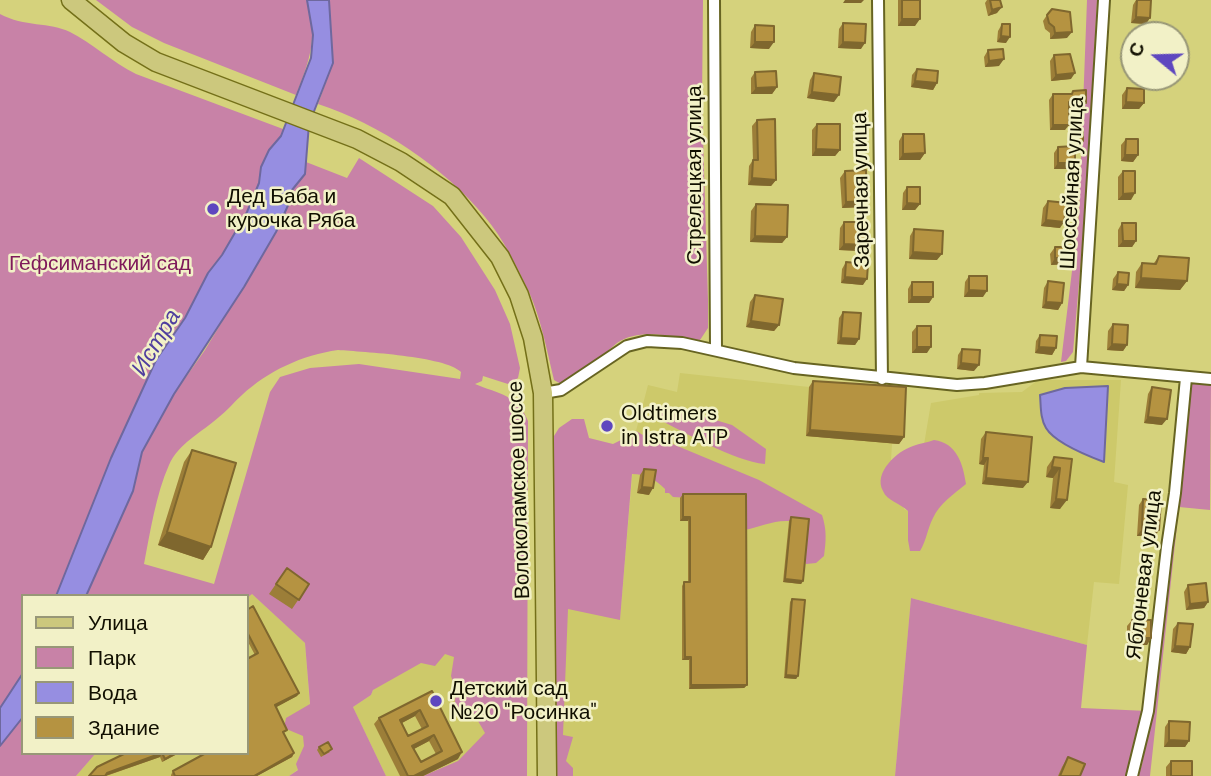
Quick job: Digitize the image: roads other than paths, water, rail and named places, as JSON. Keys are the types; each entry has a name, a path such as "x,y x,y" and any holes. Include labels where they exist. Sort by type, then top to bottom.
{"main road":[{"name":"Волоколамское шоссе","path":"71,0 124,43 156,62 357,139 401,162 452,196 500,257 519,295 533,338 543,393 547,776"}],"street":[{"name":"Стрелецкая улица","path":"714,0 716,349"},
{"name":"Заречная улица","path":"878,0 882,379"},
{"name":"Шоссейная улица","path":"1081,367 1104,0"},
{"path":"543,393 561,390 627,346 648,341 716,349 794,368 957,385 1081,367 1211,379"},
{"name":"Яблоневая улица","path":"1132,776 1148,711 1175,493 1186,377"}],"water":[{"path":"307,0 329,0 333,63 309,124 305,174 292,190 276,232 244,287 174,394 142,452 133,491 87,594 57,594 111,458 156,360 185,318 208,273 247,212 259,183 261,167 269,150 281,136 311,58 313,35"},
{"path":"1108,386 1104,462 1072,448 1050,434 1043,420 1040,395 1065,388"},
{"path":"21,676 21,720 0,746 0,708"}],"place":[{"name":"Дед Баба и курочка Ряба","path":"213,209"},
{"name":"Oldtimers in Istra ATP","path":"607,426"},
{"name":"Детский сад №20 \"Росинка\"","path":"436,701"}],"park label":[{"name":"Гефсиманский сад","path":"100,264"}],"water label":[{"name":"Истра","path":"157,343"}]}
